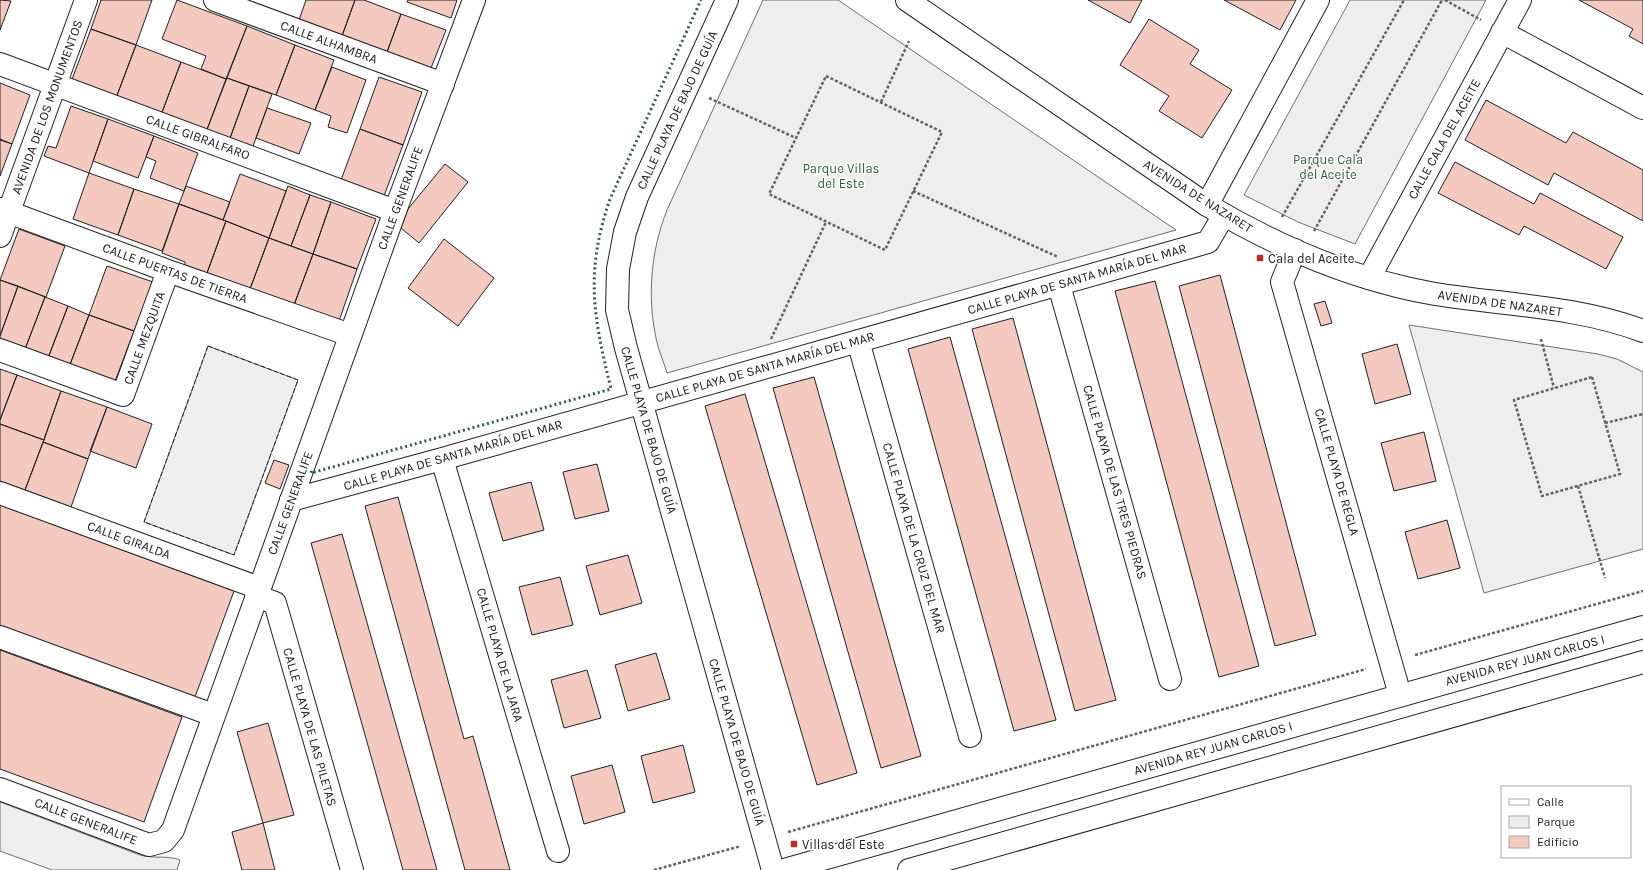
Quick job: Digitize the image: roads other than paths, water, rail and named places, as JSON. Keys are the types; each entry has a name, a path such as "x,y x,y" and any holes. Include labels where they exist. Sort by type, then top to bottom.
{"street":[{"name":"AVENIDA DE LOS MONUMENTOS","path":"0,236 4,210 55,84 86,0"},
{"name":"CALLE ALHAMBRA","path":"215,0 443,84"},
{"name":"CALLE GENERALIFE","path":"0,789 149,845 164,840 173,830 350,335 474,0"},
{"name":"CALLE PLAYA DE BAJO DE GUÍA","path":"727,0 637,197 625,232 618,269 617,310 641,402 773,870"},
{"name":"AVENIDA DE NAZARET","path":"907,0 1216,210 1294,250 1369,278 1434,293 1592,316 1619,322 1643,331"},
{"path":"1216,210 1318,0"},
{"name":"CALLE CALA DEL ACEITE","path":"1369,278 1520,0"},
{"path":"1502,32 1643,108"},
{"name":"CALLE GIBRALFARO","path":"0,64 395,211"},
{"name":"CALLE PUERTAS DE TIERRA","path":"4,210 168,271 350,335"},
{"name":"CALLE PLAYA DE SANTA MARÍA DEL MAR","path":"291,500 442,459 1208,242 1216,210"},
{"name":"CALLE PLAYA DE REGLA","path":"1294,250 1282,282 1400,695"},
{"name":"CALLE MEZQUITA","path":"0,350 123,395 168,271"},
{"name":"CALLE PLAYA DE LAS TRES PIEDRAS","path":"1059,285 1170,679"},
{"name":"CALLE PLAYA DE LA CRUZ DEL MAR","path":"858,341 970,736"},
{"name":"CALLE PLAYA DE LA JARA","path":"442,459 558,851"},
{"name":"CALLE GIRALDA","path":"0,493 257,592"},
{"name":"CALLE PLAYA DE LAS PILETAS","path":"257,592 275,603 352,870"},
{"name":"AVENIDA REY JUAN CARLOS I","path":"784,870 1400,695 1643,628"},
{"path":"0,637 213,715"},
{"path":"909,870 1643,662"}],"place":[{"name":"Cala del Aceite","path":"1260,258"},
{"name":"Villas del Este","path":"794,844"}],"park label":[{"name":"Parque Cala del Aceite","path":"1328,166"},
{"name":"Parque Villas del Este","path":"841,176"}]}
